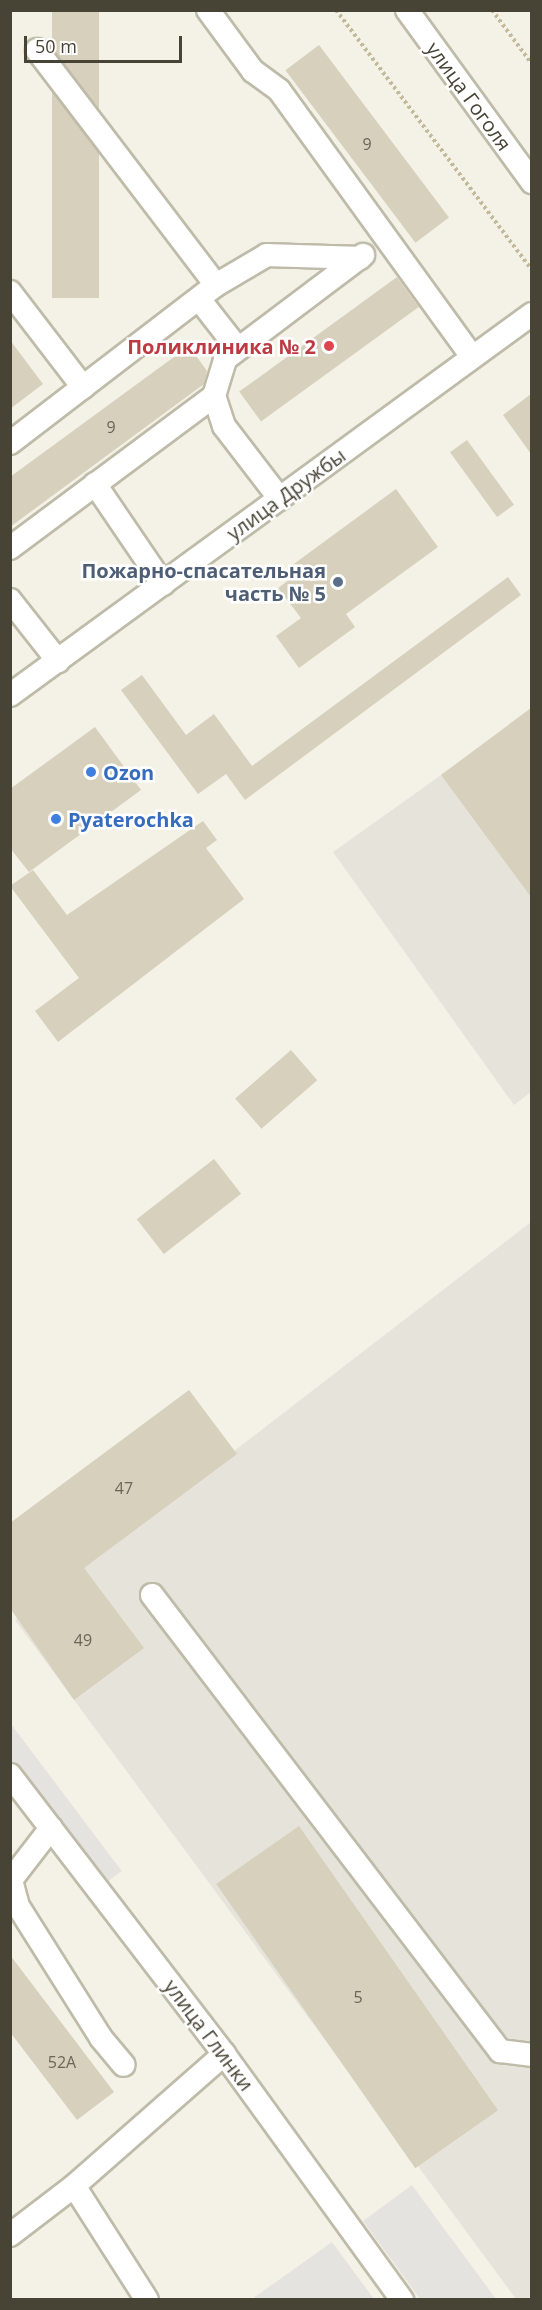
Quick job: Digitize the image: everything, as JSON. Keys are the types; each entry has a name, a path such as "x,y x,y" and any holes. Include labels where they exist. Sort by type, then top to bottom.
{"street":[{"path":"208,10 253,71 279,90 472,357"},
{"name":"улица Гоголя","path":"407,10 531,182"},
{"path":"37,50 208,292 238,349"},
{"path":"280,499 224,426 214,396 225,359 386,238"},
{"path":"10,442 208,292 267,255 360,258"},
{"path":"10,292 83,387"},
{"name":"улица Дружбы","path":"10,695 531,314"},
{"path":"10,548 214,396"},
{"path":"95,484 163,584"},
{"path":"10,600 58,661"},
{"path":"152,1595 500,2051 531,2055"},
{"name":"улица Глинки","path":"10,1775 224,2054 402,2300"},
{"path":"51,1828 11,1880 18,1906 124,2066"},
{"path":"10,2235 74,2186 224,2054"},
{"path":"74,2186 147,2300"}],"path":[{"path":"336,10 531,270"},
{"path":"492,10 531,64"}],"shaded area":[{"path":"531,711 531,1092 514,1105 333,852"},
{"path":"531,1222 531,2299 516,2299 15,1620"},
{"path":"11,1724 122,1871 97,1890 10,1774"},
{"path":"412,2185 496,2299 420,2299 363,2221"},
{"path":"332,2242 374,2299 252,2299"}],"building":[{"path":"52,10 99,10 99,298 52,298"},
{"path":"319,45 449,218 415,243 285,70"},
{"path":"397,277 419,307 261,422 239,392"},
{"path":"10,340 43,384 10,409"},
{"path":"189,346 207,371 204,384 10,527 10,477"},
{"path":"531,394 531,454 503,415"},
{"path":"467,440 514,505 497,517 450,452"},
{"name":"Пожарно-спасательная часть № 5","path":"396,489 438,547 346,614 355,627 299,668 276,636 301,618 278,588 293,577 287,569"},
{"path":"508,577 521,595 245,800 226,774 198,794 121,690 142,675 186,735 214,714 252,766"},
{"path":"531,708 531,897 441,775"},
{"name":"Pyaterochka","path":"95,727 141,790 29,872 10,848 10,789"},
{"path":"203,821 217,840 206,848 244,899 58,1042 35,1011 79,978 10,886 33,870 67,915"},
{"path":"291,1050 317,1080 261,1129 235,1099"},
{"path":"214,1159 241,1194 164,1254 137,1219"},
{"path":"189,1390 237,1454 84,1568 144,1648 74,1700 10,1608 10,1523"},
{"path":"299,1826 498,2110 415,2168 216,1884"},
{"path":"10,1955 114,2092 77,2120 10,2032"}],"place":[{"name":"Поликлиника № 2","path":"329,346"},
{"name":"Пожарно-спасательная часть № 5","path":"338,582"},
{"name":"Ozon","path":"91,772"},
{"name":"Pyaterochka","path":"56,819"}]}
